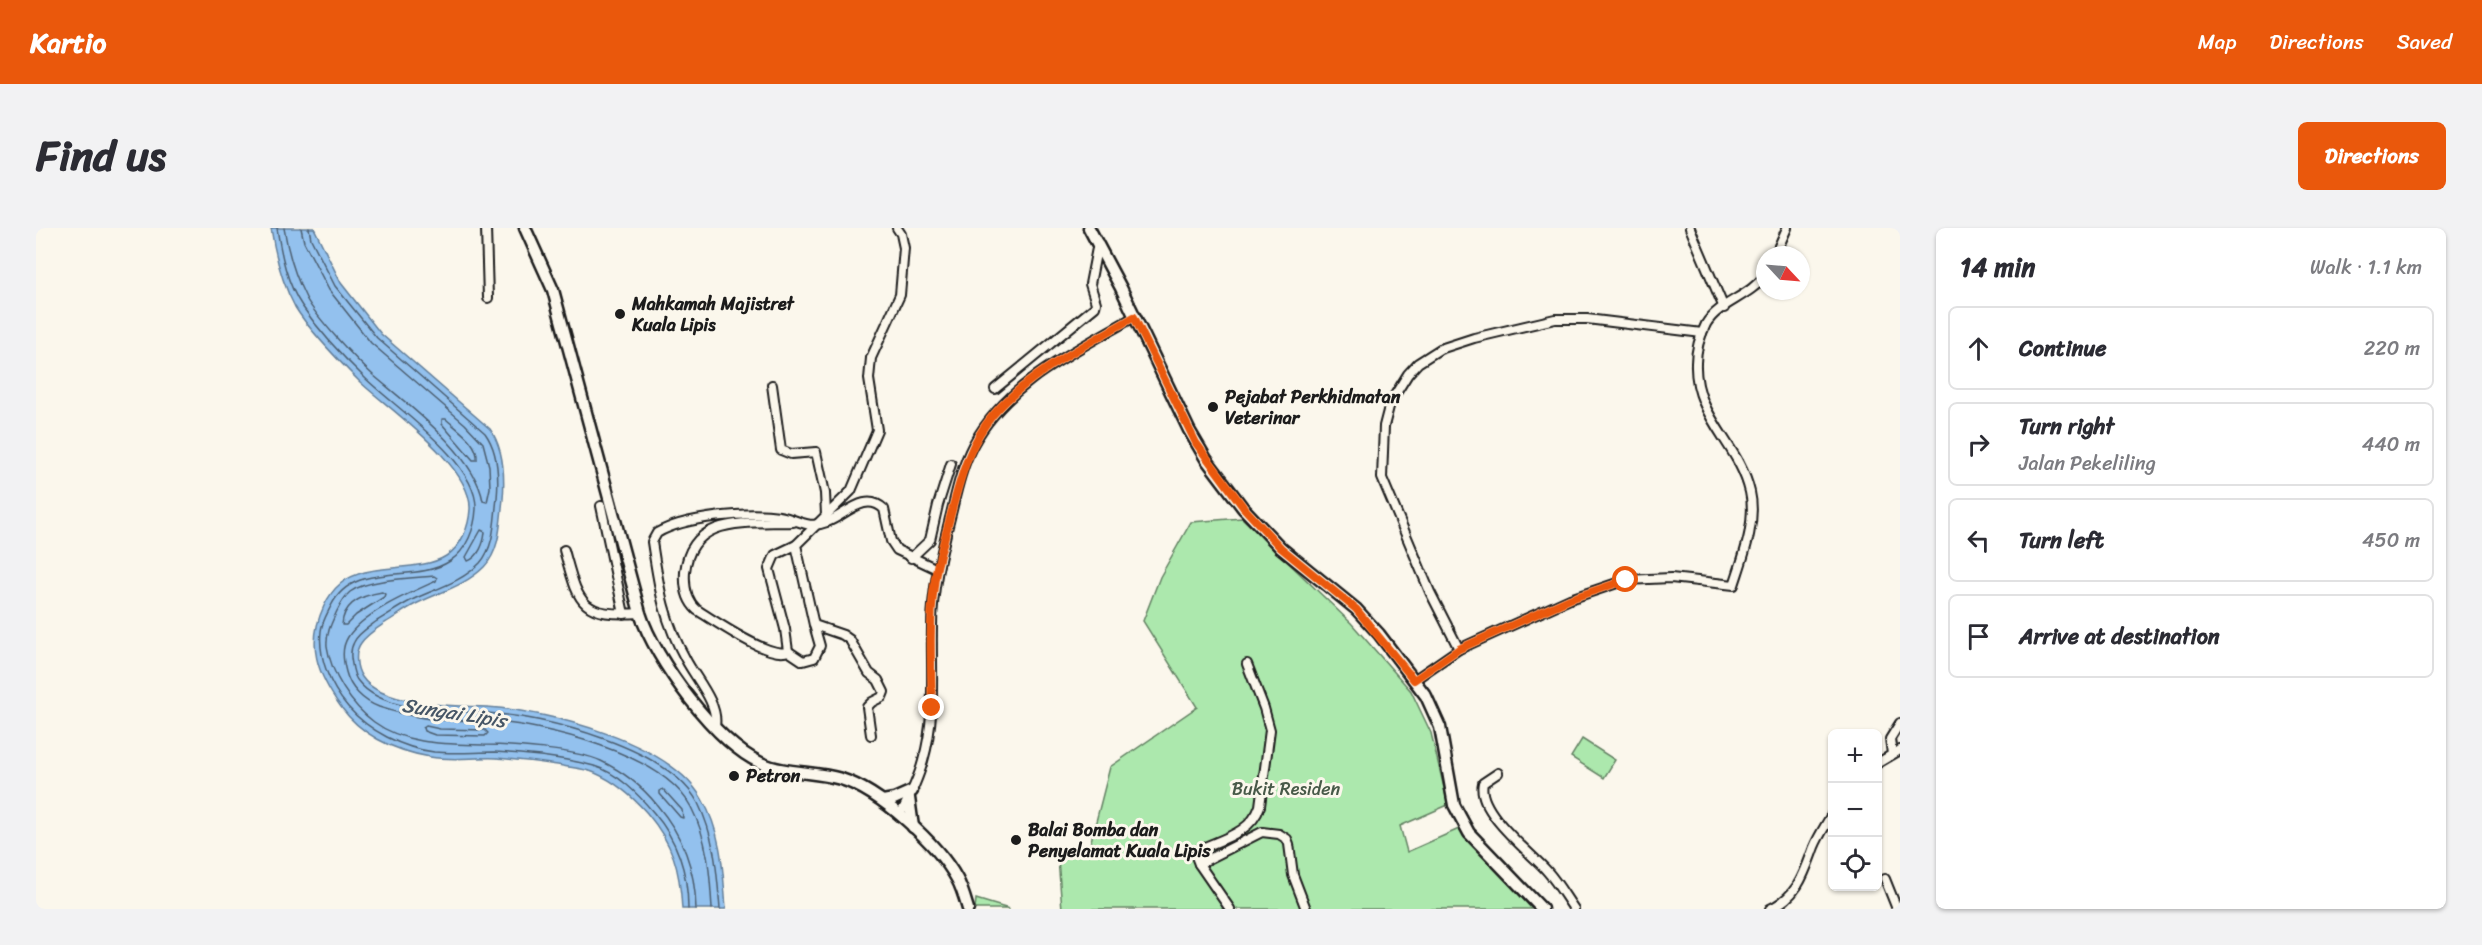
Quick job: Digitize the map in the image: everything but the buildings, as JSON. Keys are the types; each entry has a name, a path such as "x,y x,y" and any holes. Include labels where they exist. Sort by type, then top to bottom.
{"main road":[{"path":"525,228 553,290 640,613 661,659 715,726 747,755 761,763 785,770 844,780 863,788 883,801 913,827 946,863 957,879 968,909"},
{"path":"1089,228 1196,443 1244,508 1281,548 1356,609 1414,680 1437,718 1451,794 1462,822 1469,833 1542,909"},
{"path":"883,801 910,794 913,827"}],"street":[{"path":"486,228 488,298"},
{"path":"796,545 820,646 814,658 803,661 788,651 770,565 775,555 796,545 850,491 877,430 869,379 871,358 900,295 904,248 897,228"},
{"path":"1690,228 1724,308"},
{"path":"1779,246 1787,228"},
{"path":"994,389 1095,307 1096,303 1090,284 1098,243"},
{"path":"1414,680 1459,649 1570,599 1626,580 1671,578 1734,585 1748,534 1751,516 1750,493 1744,476 1699,395 1695,380 1696,357 1702,333 1711,317 1748,293 1756,285"},
{"path":"900,815 923,762 931,722 932,620 937,569 972,447 992,416 1022,387 1050,366 1134,317"},
{"path":"1459,649 1430,591 1382,478 1384,426 1390,403 1402,381 1418,363 1440,349 1474,338 1555,319 1587,319 1702,333"},
{"path":"772,385 781,450 791,454 816,452 825,493 826,515"},
{"path":"911,558 930,540 951,464"},
{"path":"715,726 715,711 685,658 664,613 660,597 654,538 663,529 691,520 754,515 779,516 815,526 835,519 862,503 877,504 884,509 891,542 897,550 937,569"},
{"path":"601,506 624,614"},
{"path":"788,651 779,654 765,650 697,610 687,597 685,578 688,556 694,542 713,530 733,525 797,522"},
{"path":"564,550 580,599 597,611 640,613"},
{"path":"814,625 843,635 850,640 868,673 878,680 884,695 869,704 866,712 872,735"},
{"path":"1230,909 1195,856 1196,852 1249,824 1260,806 1270,730 1247,664"},
{"path":"1882,761 1896,752 1890,739 1900,723"},
{"path":"1498,773 1484,783 1483,792 1487,803 1497,819 1548,872 1574,909"},
{"path":"1770,909 1784,901 1799,885 1818,837 1828,822"},
{"path":"1199,864 1262,832 1279,834 1287,839 1289,844 1293,876 1306,909"},
{"path":"1885,879 1897,909"}],"green space":[{"name":"Bukit Residen","path":"1242,518 1351,623 1411,691 1431,733 1448,805 1400,826 1407,852 1459,829 1532,909 1062,909 1058,859 1089,849 1110,767 1197,707 1143,621 1160,577 1191,522"},
{"path":"1582,739 1615,760 1604,778 1571,757"},
{"path":"976,899 1009,909 975,909"}],"water":[{"name":"Sungai Lipis","path":"271,228 314,228 341,283 381,334 490,429 503,462 504,481 499,535 490,560 468,580 412,606 369,634 357,651 357,665 362,677 372,687 401,699 438,705 512,710 573,723 636,746 663,761 686,779 709,812 718,839 726,909 682,909 677,869 663,835 636,801 603,777 584,770 538,762 497,758 438,758 405,751 369,734 341,707 320,671 315,646 319,620 331,593 340,584 358,574 428,563 446,556 452,552 464,535 470,509 467,492 458,475 444,457 360,382 308,326 290,298 277,259"}],"place":[{"name":"Mahkamah Majistret Kuala Lipis","path":"620,314"},
{"name":"Pejabat Perkhidmatan Veterinar","path":"1213,407"},
{"name":"Petron","path":"734,776"},
{"name":"Balai Bomba dan Penyelamat Kuala Lipis","path":"1016,840"}],"route":[{"path":"932,708 932,620 937,569 957,491 972,447 992,416 1022,387 1050,366 1134,317 1206,459 1258,525 1293,559 1356,609 1379,634 1414,680 1459,649 1570,599 1626,580"}]}
